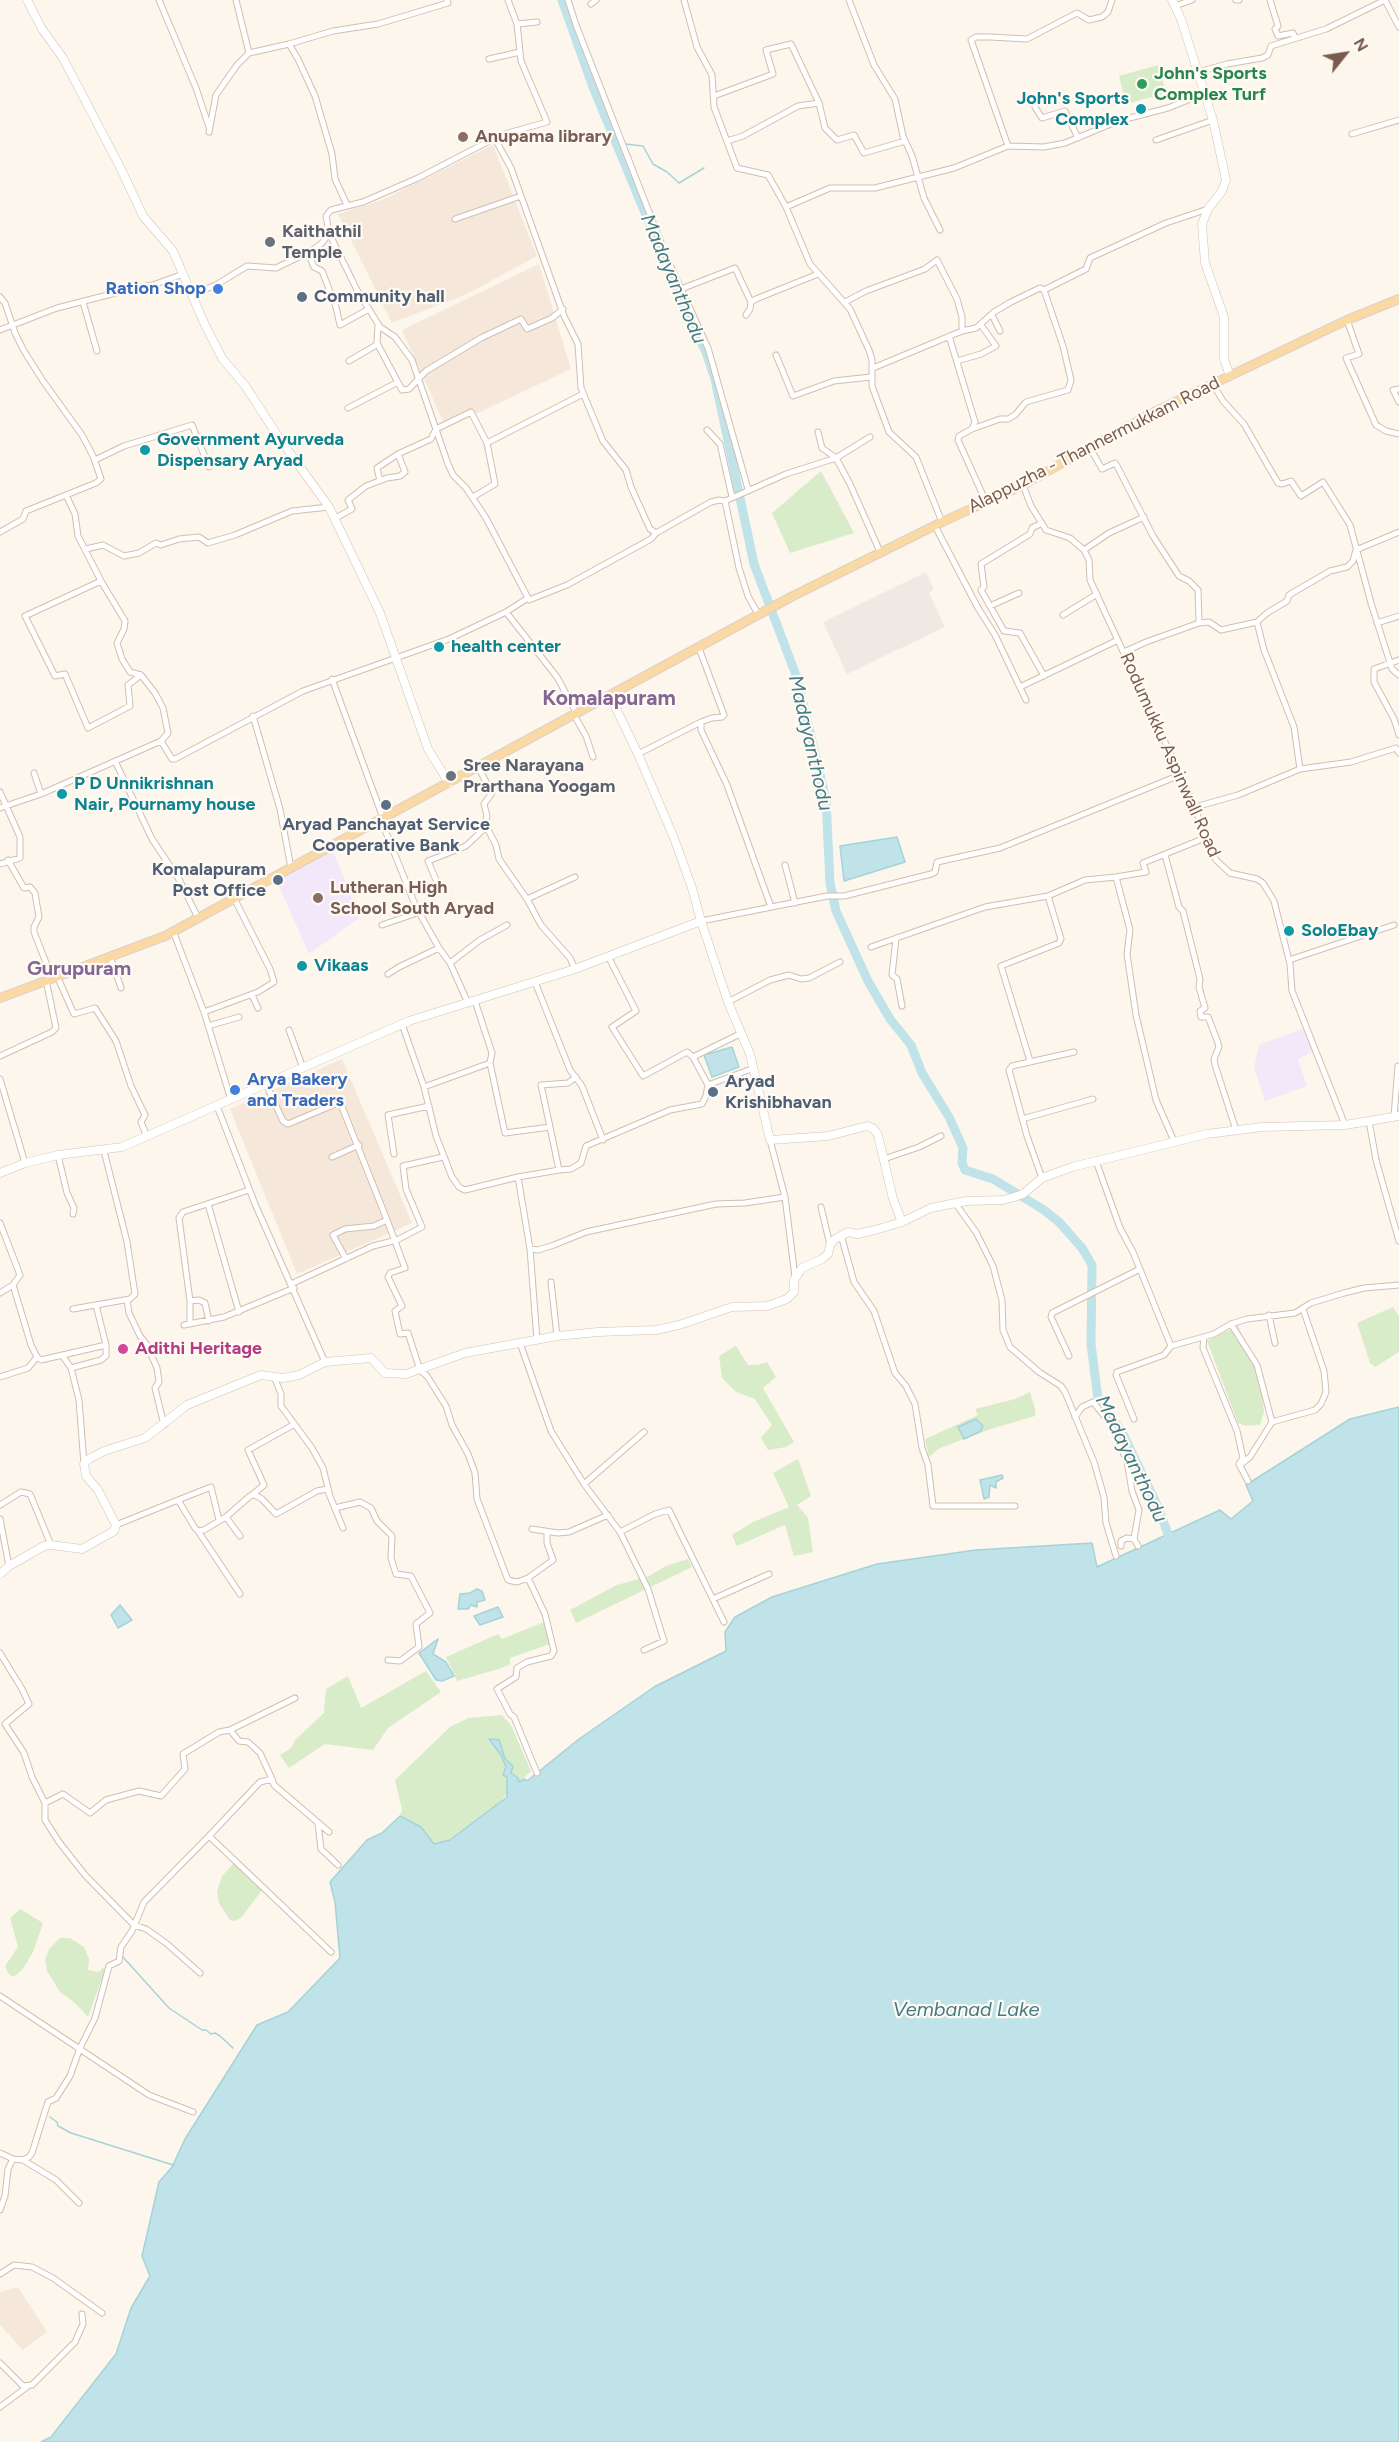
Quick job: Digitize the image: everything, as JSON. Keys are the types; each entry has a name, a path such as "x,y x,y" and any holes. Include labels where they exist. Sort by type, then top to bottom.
{"main road":[{"path":"27,0 42,29 63,58 143,216 173,251 191,295 222,358 246,387 279,438 329,507 380,613 428,749 449,783"},
{"path":"1173,3 1214,120 1226,180 1222,191 1208,209 1202,224 1202,244 1205,263 1224,317 1224,359 1230,376"},
{"name":"Alappuzha - Thannermukkam Road","path":"761,615 791,597 1023,485 1123,428 1347,320 1399,299"},
{"path":"0,998 173,931 235,900 761,615"},
{"path":"610,696 674,837 728,1002 754,1068 770,1140 828,1136 867,1126 874,1128 878,1135 893,1199 902,1222"},
{"path":"0,1173 25,1163 58,1155 122,1147 402,1024 575,969 701,921"},
{"path":"0,1574 9,1566 51,1545 82,1549 114,1532 116,1525 98,1490 88,1479 84,1464 97,1454 145,1438 187,1405 261,1375 275,1379 299,1375 325,1362 371,1358 385,1373 406,1374 465,1353 557,1336 656,1330 679,1325 732,1306 767,1306 787,1299 794,1292 795,1276 802,1268 828,1254 834,1238 902,1222 931,1208 955,1203 1014,1197 1023,1194 1042,1178 1174,1141 1236,1130 1345,1125 1396,1116"}],"street":[{"path":"159,0 196,88 209,130 216,96 237,65 249,53 333,32 378,24 448,3 447,0"},
{"path":"236,0 249,53"},
{"path":"508,0 517,24 521,62 547,122 501,135 363,202 331,210 326,216 329,234 369,309 378,324 395,337 412,360 453,475 473,497 522,583 528,598 531,601 567,585 646,542 657,533 711,502 725,501 786,474 836,458 870,437"},
{"path":"568,0 662,248 708,348 748,489"},
{"path":"684,0 697,46 711,75 714,107 737,168 768,175 786,207 810,264 845,302 869,350 873,368 872,386 889,432 916,457 939,524 978,608 995,635 1026,700"},
{"path":"849,0 874,65 895,99 917,178 940,230"},
{"path":"1008,146 971,40 990,37 1027,39 1077,13 1089,20 1102,16 1108,12 1112,0"},
{"path":"1173,3 1192,0"},
{"path":"1269,0 1278,26 1275,29 1278,36 1293,33 1295,38"},
{"path":"1198,72 1262,58 1268,55 1271,46 1326,29 1385,0 1399,27"},
{"path":"517,24 537,22"},
{"path":"289,44 315,96 332,154 334,179 346,205"},
{"path":"714,96 773,74 766,50 791,44 819,103 825,128 837,140 854,135 864,153 905,141"},
{"path":"489,59 520,52"},
{"path":"786,207 830,188 875,188 954,168 1008,146 1044,147 1065,143 1126,118 1168,108 1205,93"},
{"path":"727,141 748,133 798,106 819,103"},
{"path":"1035,107 1042,118 1065,111 1078,138"},
{"path":"1156,140 1214,120"},
{"path":"1352,134 1399,120"},
{"path":"495,139 511,168 578,344 583,394 603,441 622,463 650,529 657,533"},
{"path":"455,219 521,196"},
{"path":"873,368 981,325 992,315 1040,288 1044,290 1086,269 1090,258 1166,224 1208,209"},
{"path":"191,295 216,285 246,266 276,268 308,253 322,243 329,234"},
{"path":"308,253 314,267 322,271 340,324 369,309"},
{"path":"845,302 866,291 925,269 937,260 957,298 962,317 962,331"},
{"path":"681,289 735,268 751,302 746,315"},
{"path":"0,330 57,308 153,285 183,274"},
{"path":"751,302 818,274"},
{"path":"986,502 958,440 959,435 1000,419 1008,419 1015,415 1026,402 1068,390 1071,380 1063,346 1044,290"},
{"path":"0,297 9,312 12,325 43,381 82,435 95,460 101,479 26,511 22,519 0,532"},
{"path":"83,302 97,351"},
{"path":"378,324 378,344 402,390 409,389 426,371 481,338 521,319 527,329 552,318 563,309"},
{"path":"992,315 1000,331"},
{"path":"1347,320 1359,354 1346,358 1376,425 1386,432 1399,434"},
{"path":"957,361 981,354 996,346 981,325"},
{"path":"950,336 975,422 972,429"},
{"path":"349,361 378,344"},
{"path":"776,355 793,396 834,381 871,377"},
{"path":"348,408 398,382"},
{"path":"1213,384 1223,401 1244,424 1278,483 1291,481 1301,496 1323,482 1350,525 1390,663 1395,673 1399,675"},
{"path":"1399,389 1393,390 1399,402"},
{"path":"487,443 583,394"},
{"path":"380,481 377,468 398,454 430,440 436,429 471,412 487,443 495,484 473,497"},
{"path":"95,460 124,446 192,425 209,467"},
{"path":"707,430 720,444 734,496"},
{"path":"818,432 822,448 836,458 850,484 881,554"},
{"path":"1090,448 1102,469 1114,464 1116,466 1153,536 1179,576 1189,581 1198,590 1199,623"},
{"path":"334,519 352,509 348,500 366,486 400,476 405,472 398,454"},
{"path":"1023,485 1031,506 1046,530 1070,538 1084,550 1109,533 1144,517"},
{"path":"0,808 41,794 161,741 168,733 163,708 155,693 141,675 130,672 122,658 117,643 124,630 125,621 78,536 75,514 66,495"},
{"path":"725,501 739,568 748,596 761,615"},
{"path":"86,549 103,545 124,556 139,553 156,543 161,545 179,539 199,537 208,543 235,535 292,511 329,507"},
{"path":"1042,523 1032,528 1030,534 981,564 984,587 981,590 1004,631 1020,633 1044,676"},
{"path":"1356,550 1399,532"},
{"name":"Rodumukku Aspinwall Road","path":"1084,550 1089,560 1090,580 1196,807 1205,838 1221,867 1230,873 1257,879 1268,888 1274,901 1289,960 1292,991 1345,1125"},
{"path":"1124,652 1199,623 1209,622 1221,630 1257,622 1266,613 1287,601 1289,595 1330,572 1347,567 1353,561 1356,550"},
{"path":"101,581 26,616 55,676 65,674 88,728 130,706 128,685 141,675"},
{"path":"990,606 1019,593"},
{"path":"1063,615 1097,594"},
{"path":"161,741 172,759 175,759 253,716 332,679 449,639 506,612 528,598"},
{"path":"506,612 557,677 586,736 593,757"},
{"path":"1377,623 1399,616"},
{"path":"1257,622 1264,650 1294,727 1300,769"},
{"path":"1020,687 1118,640"},
{"path":"638,754 701,722 724,715 699,648"},
{"path":"1399,660 1374,669 1374,682 1394,719 1399,735"},
{"path":"332,679 416,907 471,1002 492,1053 490,1063 505,1133 550,1127"},
{"path":"253,716 280,809 291,869"},
{"path":"701,722 701,730 727,785 771,907"},
{"path":"1196,807 1238,795 1300,769 1351,762 1398,749"},
{"path":"115,761 152,839 180,880 198,918"},
{"path":"478,767 492,793 484,804 486,826 499,859 527,899 541,925 570,958 575,969"},
{"path":"34,773 41,794"},
{"path":"701,921 827,896 844,896 931,874 935,872 937,862 1000,848 1180,775"},
{"path":"0,792 20,837 20,858 0,864"},
{"path":"440,887 428,861 466,846 486,826"},
{"path":"870,947 984,907 1048,896 1077,882 1146,872 1143,863 1205,838"},
{"path":"1164,855 1179,907 1183,911 1200,979 1199,987 1205,1008 1200,1011 1202,1017 1208,1017 1217,1040 1219,1047 1215,1065 1236,1130"},
{"path":"8,861 24,888 30,887 35,893 39,917 34,932 52,978 75,1014 95,1008 116,1041 131,1086 145,1115 141,1122 147,1137"},
{"path":"785,865 795,903"},
{"path":"527,899 575,877"},
{"path":"1116,877 1130,930 1127,954 1136,1015 1156,1100 1174,1141"},
{"path":"1030,1061 1001,966 1059,943 1061,939 1048,896"},
{"path":"204,1012 252,995 274,982 270,969 235,900"},
{"path":"382,925 420,912"},
{"path":"450,963 480,940 507,925"},
{"path":"1289,960 1394,925"},
{"path":"173,931 204,1012 231,1100"},
{"path":"896,938 892,975 897,979 902,1006"},
{"path":"388,974 439,948"},
{"path":"110,956 121,988"},
{"path":"402,1024 424,1087 443,1157 459,1187 465,1191 518,1177 571,1169 581,1162 586,1146 670,1110 702,1104 708,1085 693,1058 687,1052 643,1076 612,1028 636,1011 608,957"},
{"path":"728,1002 770,980 789,975 801,979 809,978 840,962"},
{"path":"0,1056 56,1028 52,978"},
{"path":"536,982 570,1070 582,1086 592,1107 603,1140"},
{"path":"252,995 258,1008"},
{"path":"208,1026 239,1017"},
{"path":"289,1030 303,1068"},
{"path":"693,1058 742,1033"},
{"path":"1042,1178 1022,1119 1009,1070 1012,1066 1030,1061 1074,1052"},
{"path":"424,1087 490,1063"},
{"path":"1396,1116 1398,1066"},
{"path":"708,1085 754,1068"},
{"path":"560,1170 541,1085 568,1083 576,1077"},
{"path":"0,1079 25,1163"},
{"path":"266,1084 283,1121 288,1124 340,1102 405,1268 390,1273 388,1277 402,1306 395,1311 400,1334 408,1333 420,1370 427,1376 446,1406 468,1454 476,1473 477,1499 508,1580 517,1582 528,1578 554,1560 547,1543 547,1532"},
{"path":"1022,1119 1093,1099"},
{"path":"217,1106 249,1190 325,1362"},
{"path":"394,1154 388,1115 429,1106"},
{"path":"1369,1121 1376,1160 1399,1241"},
{"path":"884,1159 919,1147 941,1136"},
{"path":"770,1140 785,1197 795,1276"},
{"path":"332,1157 358,1144"},
{"path":"73,1309 127,1300 135,1294 132,1266 104,1151"},
{"path":"58,1155 67,1193 74,1208 73,1214"},
{"path":"249,1190 183,1212 180,1218 190,1301 187,1324 210,1321 239,1312 373,1246 394,1241 422,1227 406,1189 403,1166 443,1157"},
{"path":"1096,1161 1120,1228 1140,1269 1171,1346"},
{"path":"518,1177 530,1250 537,1340"},
{"path":"530,1250 554,1245 586,1232 716,1204 745,1203 785,1197"},
{"path":"955,1203 976,1232 993,1266 1002,1300 1003,1330 1010,1347 1039,1372 1061,1386 1094,1462 1104,1497 1106,1522 1116,1556"},
{"path":"208,1204 239,1312"},
{"path":"822,1207 826,1230 834,1238 854,1282 874,1311 895,1373 906,1386 915,1404 922,1448 928,1465 933,1506 1015,1506"},
{"path":"346,1259 333,1236 345,1229 374,1226 387,1220"},
{"path":"0,1223 20,1275 13,1285 0,1293"},
{"path":"1069,1356 1052,1313 1140,1269"},
{"path":"551,1282 557,1336"},
{"path":"13,1285 31,1345 41,1360 106,1345"},
{"path":"1134,1419 1116,1375 1117,1372 1164,1355 1171,1346 1204,1337 1223,1330 1231,1324 1269,1315 1295,1313 1311,1303 1364,1288 1399,1285"},
{"path":"127,1300 129,1313 157,1368 159,1382 154,1388 164,1425"},
{"path":"190,1301 199,1300 205,1303 210,1321"},
{"path":"71,1368 103,1360 106,1354 96,1305"},
{"path":"1240,1466 1250,1458 1272,1422 1315,1410 1321,1404 1326,1392 1324,1371 1302,1309"},
{"path":"1269,1315 1275,1343"},
{"path":"1231,1324 1257,1365 1272,1422"},
{"path":"1204,1337 1203,1348 1239,1439 1243,1458 1240,1466 1248,1481"},
{"path":"520,1343 551,1431 584,1484 620,1532 648,1589 664,1641 644,1650"},
{"path":"62,1355 71,1368 79,1400 84,1464"},
{"path":"0,1377 28,1368 37,1357"},
{"path":"275,1379 281,1406 312,1448 323,1468 334,1508 343,1528"},
{"path":"1075,1417 1082,1407 1093,1402 1110,1423 1127,1461 1132,1491 1139,1510 1134,1539 1138,1546"},
{"path":"198,1531 226,1517 264,1485 248,1450 293,1425"},
{"path":"584,1484 644,1432"},
{"path":"116,1525 211,1486 219,1520"},
{"path":"250,1496 255,1495 262,1499 276,1514 321,1489 327,1489 330,1494"},
{"path":"0,1504 21,1492 30,1494 51,1545"},
{"path":"178,1500 240,1594"},
{"path":"334,1508 360,1503 371,1508 377,1521 392,1536 391,1558 396,1574 411,1576 430,1613 416,1624 419,1647 400,1661 388,1660"},
{"path":"620,1532 655,1514 669,1510 724,1622"},
{"path":"531,1529 569,1532 608,1515"},
{"path":"226,1517 240,1536"},
{"path":"0,1519 9,1566"},
{"path":"1122,1546 1120,1541 1126,1538 1134,1539"},
{"path":"713,1599 769,1574"},
{"path":"528,1578 545,1614 554,1651 551,1656 544,1659 527,1662 518,1668 516,1677 497,1689 510,1714 514,1717 537,1773"},
{"path":"0,1653 29,1704 5,1724 24,1753 32,1777 45,1803 45,1820 85,1875 134,1925 146,1929 166,1943 200,1973"},
{"path":"45,1803 63,1794 90,1813 106,1800 139,1791 161,1796 185,1769 183,1754 219,1732 230,1730 295,1698"},
{"path":"230,1730 239,1741 248,1742 260,1754 274,1785 328,1832"},
{"path":"23,2160 32,2153 48,2102 56,2098 70,2076 80,2048 95,2019 109,1966 119,1961 121,1947 144,1902 260,1782 272,1779"},
{"path":"318,1823 321,1849 338,1865"},
{"path":"209,1836 331,1952"},
{"path":"0,1996 149,2095 193,2112"},
{"path":"0,2153 13,2159 23,2160 56,2180 79,2203"},
{"path":"0,2211 5,2196 8,2169 13,2159"},
{"path":"0,2265 9,2268"},
{"path":"0,2274 14,2265 32,2267 53,2278 102,2313"},
{"path":"0,2407 38,2380 75,2342 83,2324 82,2314"},
{"path":"0,2363 11,2376 27,2387"}],"shaded area":[{"path":"493,145 537,256 467,294 392,323 338,214 382,200"},
{"path":"539,264 571,369 446,428 402,330"},
{"path":"926,572 934,590 929,593 945,627 847,674 823,622"},
{"name":"Lutheran High School South Aryad","path":"332,849 360,917 309,954 276,879"},
{"path":"1304,1028 1313,1052 1298,1059 1307,1086 1265,1101 1254,1067 1259,1045"},
{"path":"342,1059 412,1223 297,1274 230,1109"},
{"path":"18,2287 47,2332 23,2350 0,2325 0,2292"}],"green space":[{"name":"John's Sports Complex Turf","path":"1158,65 1166,93 1126,104 1119,76"},
{"path":"821,471 854,533 790,553 772,513"},
{"path":"1393,1307 1399,1316 1399,1352 1375,1367 1370,1363 1357,1323"},
{"path":"1238,1326 1259,1372 1264,1412 1260,1425 1246,1426 1238,1423 1207,1341"},
{"path":"736,1346 748,1365 767,1362 776,1377 763,1388 794,1442 786,1447 768,1450 761,1438 772,1425 755,1399 736,1392 722,1378 719,1356"},
{"path":"1030,1392 1035,1416 994,1428 938,1449 929,1457 925,1439 978,1415 975,1409 1015,1399"},
{"path":"798,1459 811,1496 797,1505 808,1518 813,1552 794,1556 785,1525 737,1546 732,1535 753,1522 789,1507 773,1473"},
{"path":"688,1559 692,1567 576,1623 570,1610 617,1585 649,1576 666,1566"},
{"path":"544,1622 550,1644 510,1658 510,1664 502,1668 457,1681 446,1657 498,1634 502,1639"},
{"path":"426,1671 441,1692 388,1728 373,1750 325,1744 289,1768 280,1755 291,1748 295,1740 324,1713 326,1689 348,1676 361,1708"},
{"path":"502,1715 511,1725 531,1771 490,1811 450,1840 434,1844 421,1827 400,1816 402,1809 395,1780 450,1727 468,1718"},
{"path":"235,1862 262,1890 241,1918 234,1921 230,1920 219,1903 217,1892 222,1876"},
{"path":"20,1909 43,1923 33,1952 22,1970 13,1977 5,1966 18,1947 10,1918"},
{"path":"60,1938 70,1938 84,1947 89,1959 88,1970 99,1972 103,1968 105,1970 88,2017 60,1992 47,1971 45,1960 49,1949"}],"water":[{"path":"897,837 905,862 844,881 840,846"},
{"path":"732,1047 739,1067 712,1077 704,1055"},
{"name":"Vembanad Lake","path":"1399,1407 1399,2442 41,2442 51,2437 116,2354 131,2308 150,2276 142,2256 159,2182 172,2167 185,2139 257,2025 288,2012 340,1958 335,1902 330,1882 367,1840 382,1833 400,1816 421,1827 434,1844 450,1840 507,1797 507,1777 503,1775 506,1767 501,1755 489,1739 499,1740 505,1759 513,1766 511,1773 518,1778 519,1782 525,1779 527,1781 579,1739 654,1687 726,1651 725,1632 735,1617 772,1597 877,1564 976,1550 1092,1543 1097,1567 1220,1510 1231,1519 1253,1501 1246,1485 1350,1419"},
{"path":"976,1419 983,1426 981,1431 964,1439 958,1427"},
{"path":"1002,1475 1003,1478 996,1482 996,1488 990,1485 989,1497 984,1499 980,1480"},
{"path":"477,1589 482,1591 485,1600 477,1602 477,1607 471,1605 468,1609 458,1609 460,1594 470,1593"},
{"path":"120,1605 132,1620 118,1628 111,1615"},
{"path":"498,1607 503,1617 480,1625 474,1616"},
{"path":"438,1639 433,1654 446,1662 454,1676 442,1681 436,1680 419,1653"}],"waterway":[{"name":"Madayanthodu","path":"562,0 593,87 686,312 706,352 715,379 754,564 797,678 826,800 830,883 836,911 868,981 890,1019 911,1045 922,1073 949,1117 963,1148 962,1163 965,1170 993,1179 1044,1210 1059,1222 1082,1248 1092,1265 1091,1344 1098,1399 1122,1432 1157,1505 1172,1544"},
{"path":"625,144 643,146 653,164 667,172 679,183 704,168"},
{"path":"122,1956 169,2008 202,2030 220,2036 233,2048"},
{"path":"50,2117 57,2122 58,2126 71,2133 173,2165"}],"place":[{"name":"John's Sports Complex Turf","path":"1142,84"},
{"name":"John's Sports Complex","path":"1141,109"},
{"name":"Anupama library","path":"463,137"},
{"name":"Kaithathil Temple","path":"270,242"},
{"name":"Ration Shop","path":"218,289"},
{"name":"Community hall","path":"302,297"},
{"name":"Government Ayurveda Dispensary Aryad","path":"145,450"},
{"name":"health center","path":"439,647"},
{"name":"Sree Narayana Prarthana Yoogam","path":"451,776"},
{"name":"P D Unnikrishnan Nair, Pournamy house","path":"62,794"},
{"name":"Aryad Panchayat Service Cooperative Bank","path":"386,805"},
{"name":"Komalapuram Post Office","path":"278,880"},
{"name":"Lutheran High School South Aryad","path":"318,898"},
{"name":"SoloEbay","path":"1289,931"},
{"name":"Vikaas","path":"302,966"},
{"name":"Arya Bakery and Traders","path":"235,1090"},
{"name":"Aryad Krishibhavan","path":"713,1092"},
{"name":"Adithi Heritage","path":"123,1349"}],"district":[{"name":"Komalapuram","path":"609,699"},
{"name":"Gurupuram","path":"79,969"}]}
